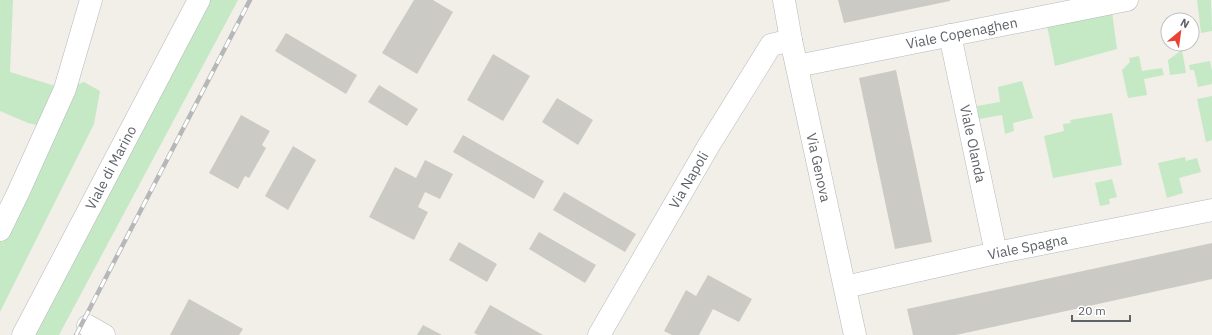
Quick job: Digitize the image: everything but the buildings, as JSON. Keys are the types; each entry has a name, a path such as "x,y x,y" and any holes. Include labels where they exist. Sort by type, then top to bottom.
{"street":[{"path":"0,230 18,194 65,89 90,0"},
{"name":"Viale di Marino","path":"23,335 199,0"},
{"name":"Via Genova","path":"784,0 791,40 855,335"},
{"name":"Viale Copenaghen","path":"797,66 1127,0"},
{"name":"Viale Olanda","path":"950,35 996,253"},
{"name":"Via Napoli","path":"599,335 710,145 771,45 791,40"},
{"name":"Viale Spagna","path":"845,287 996,253 1212,210"}],"green space":[{"path":"0,0 13,0 10,72 65,89 84,82 100,91 94,124 0,312 0,230 47,127 28,123 0,111"},
{"path":"205,0 238,0 59,335 32,335"},
{"path":"1197,0 1211,0 1212,31 1201,33 1200,12 1198,12"},
{"path":"1112,12 1117,49 1055,66 1047,25"},
{"path":"1179,52 1182,52 1186,73 1170,75 1168,60"},
{"path":"1139,56 1142,71 1162,68 1164,75 1144,79 1147,95 1128,98 1122,70 1130,62 1129,58"},
{"path":"1210,61 1212,84 1198,87 1194,70 1190,70 1189,65"},
{"path":"1022,81 1033,118 1013,123 1014,131 1005,134 1002,115 979,119 977,106 1000,102 998,87"},
{"path":"1212,96 1212,140 1206,142 1197,99"},
{"path":"1112,113 1122,165 1053,178 1044,136 1064,131 1063,124 1071,123 1070,120"},
{"path":"1185,157 1186,161 1197,158 1201,172 1179,178 1183,193 1167,198 1158,163"},
{"path":"1112,179 1117,197 1109,199 1110,204 1100,206 1095,183"}],"railway":[{"path":"76,335 250,0"}]}
